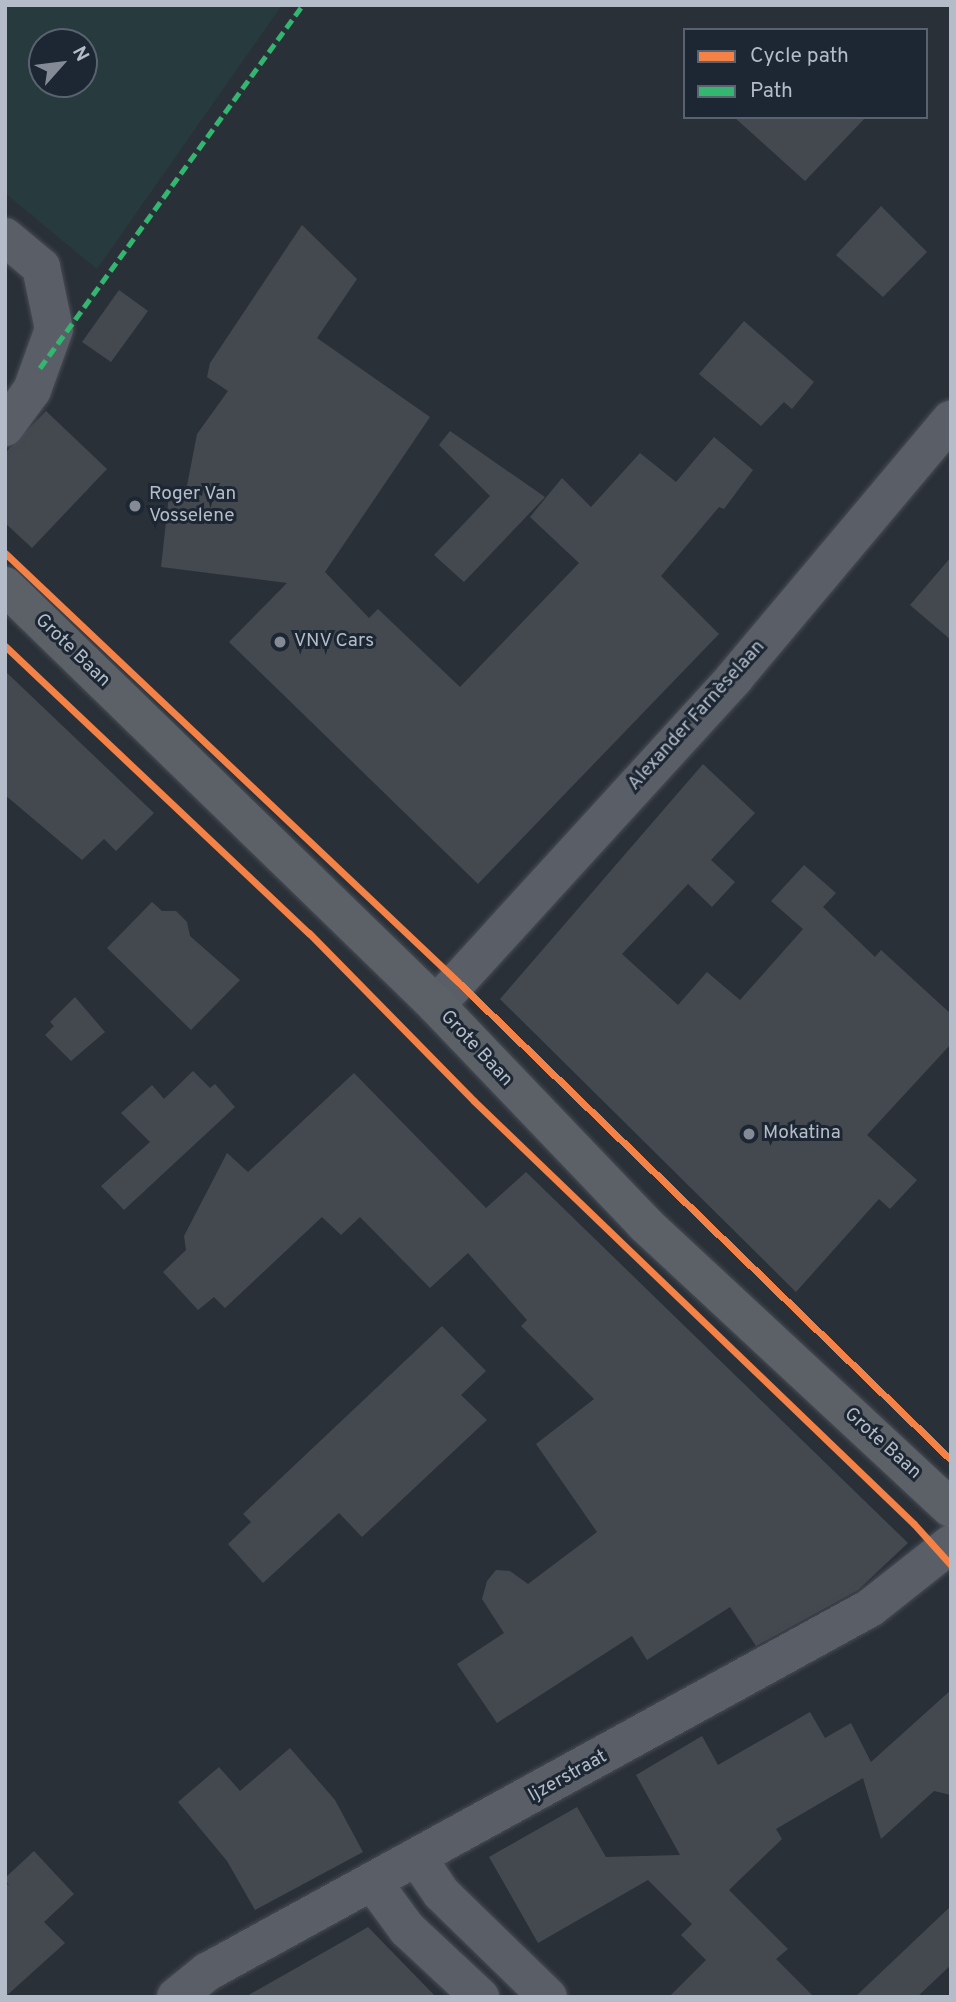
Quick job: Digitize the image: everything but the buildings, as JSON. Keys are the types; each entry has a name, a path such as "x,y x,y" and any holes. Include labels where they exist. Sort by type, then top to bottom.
{"main road":[{"name":"Grote Baan","path":"5,586 436,1005 654,1233 951,1507"}],"street":[{"path":"5,237 41,267 54,329 33,390 5,426"},
{"name":"Alexander Farnèselaan","path":"436,1005 735,677 951,420"},
{"name":"Ijzerstraat","path":"176,1997 207,1972 374,1884 870,1608 951,1544"},
{"path":"418,1859 441,1893 548,1997"},
{"path":"374,1884 407,1929 481,1997"}],"green space":[{"path":"5,5 282,5 97,269 5,193"}],"marked path":[{"path":"40,368 303,5"}],"cycle path":[{"path":"5,553 458,982 951,1460"},
{"path":"5,646 309,933 474,1101 914,1524 951,1565"}],"place":[{"name":"Roger Van Vosselene","path":"135,506"},
{"name":"VNV Cars","path":"280,642"},
{"name":"Mokatina","path":"749,1134"}]}
